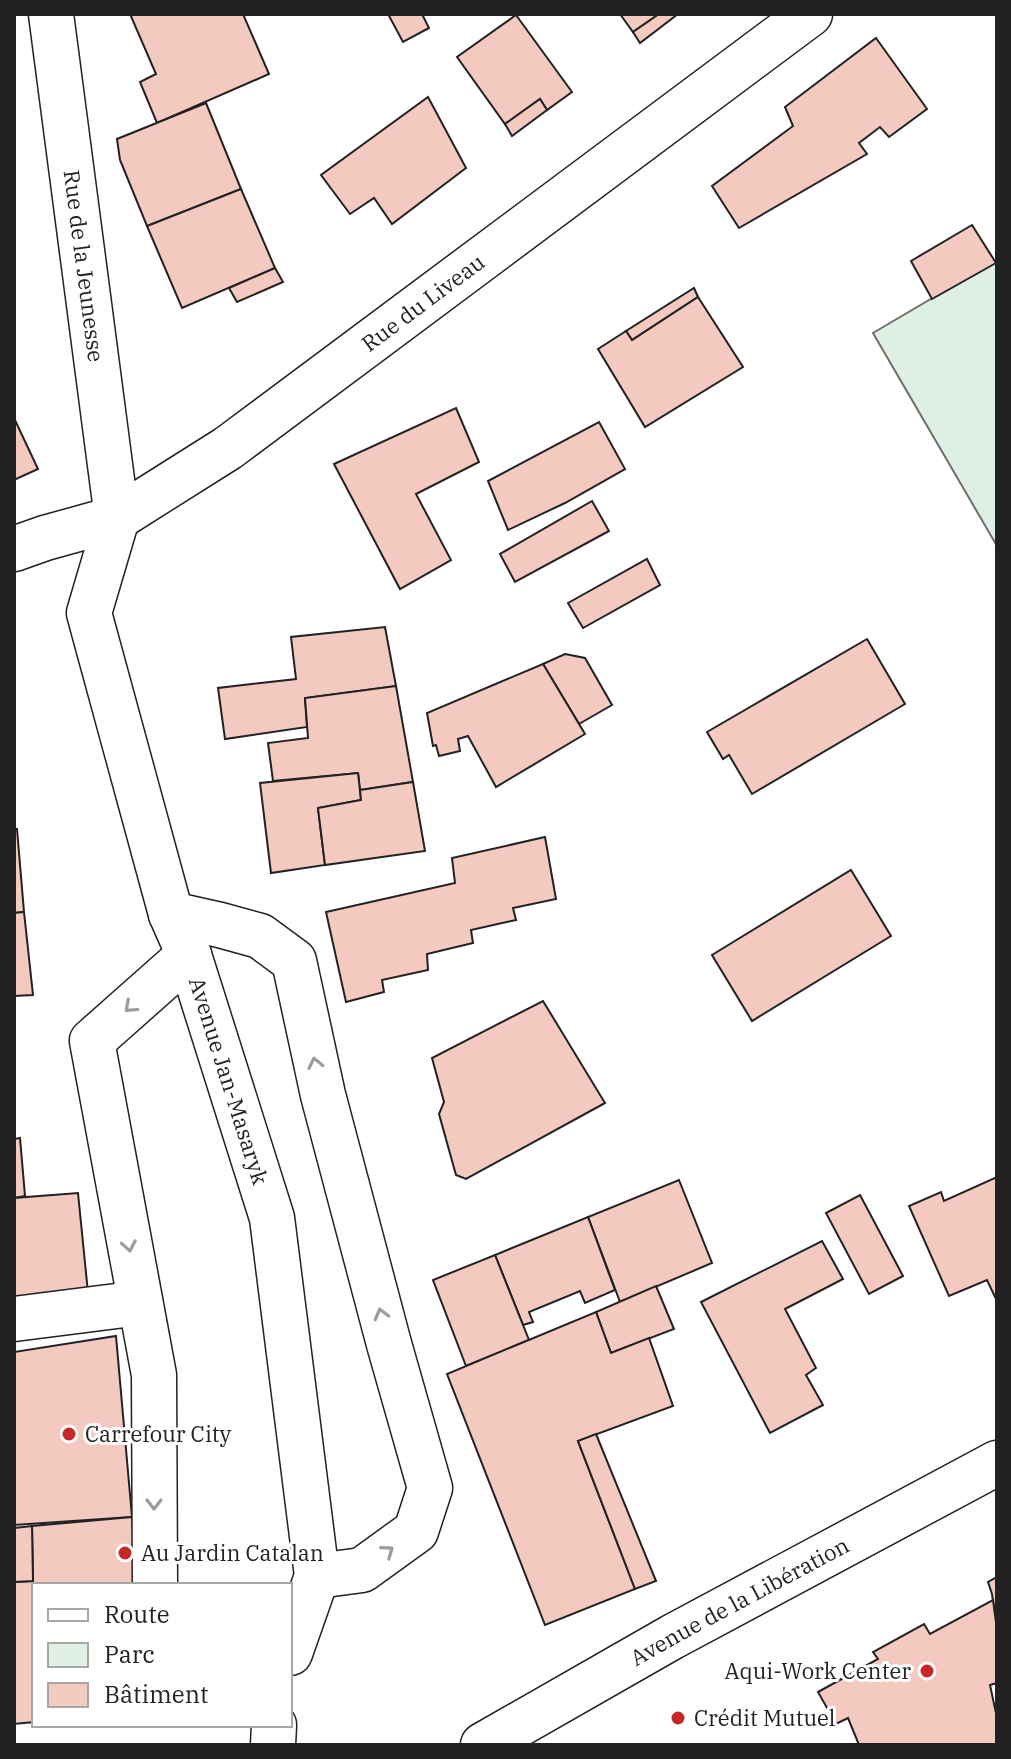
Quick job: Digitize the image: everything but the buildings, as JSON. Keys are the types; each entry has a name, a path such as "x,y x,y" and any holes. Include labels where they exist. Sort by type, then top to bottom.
{"street":[{"name":"Rue de la Jeunesse","path":"51,14 117,518"},
{"name":"Rue du Liveau","path":"14,549 117,518 228,448 810,14"},
{"name":"Avenue Jan-Masaryk","path":"117,518 89,613 171,914 189,955 272,1218 317,1576 292,1647"},
{"path":"171,914 260,936 294,961 319,1083 430,1488 416,1531 362,1570 317,1576"},
{"path":"155,1583 154,1375 92,1041 189,955"},
{"path":"14,1319 140,1303"},
{"name":"Avenue de la Libération","path":"483,1745 672,1637 997,1463"}],"green space":[{"path":"997,260 997,546 873,333"}],"place":[{"name":"Carrefour City","path":"69,1434"},
{"name":"Au Jardin Catalan","path":"125,1553"},
{"name":"Aqui-Work Center","path":"927,1671"},
{"name":"Crédit Mutuel","path":"678,1718"}]}
